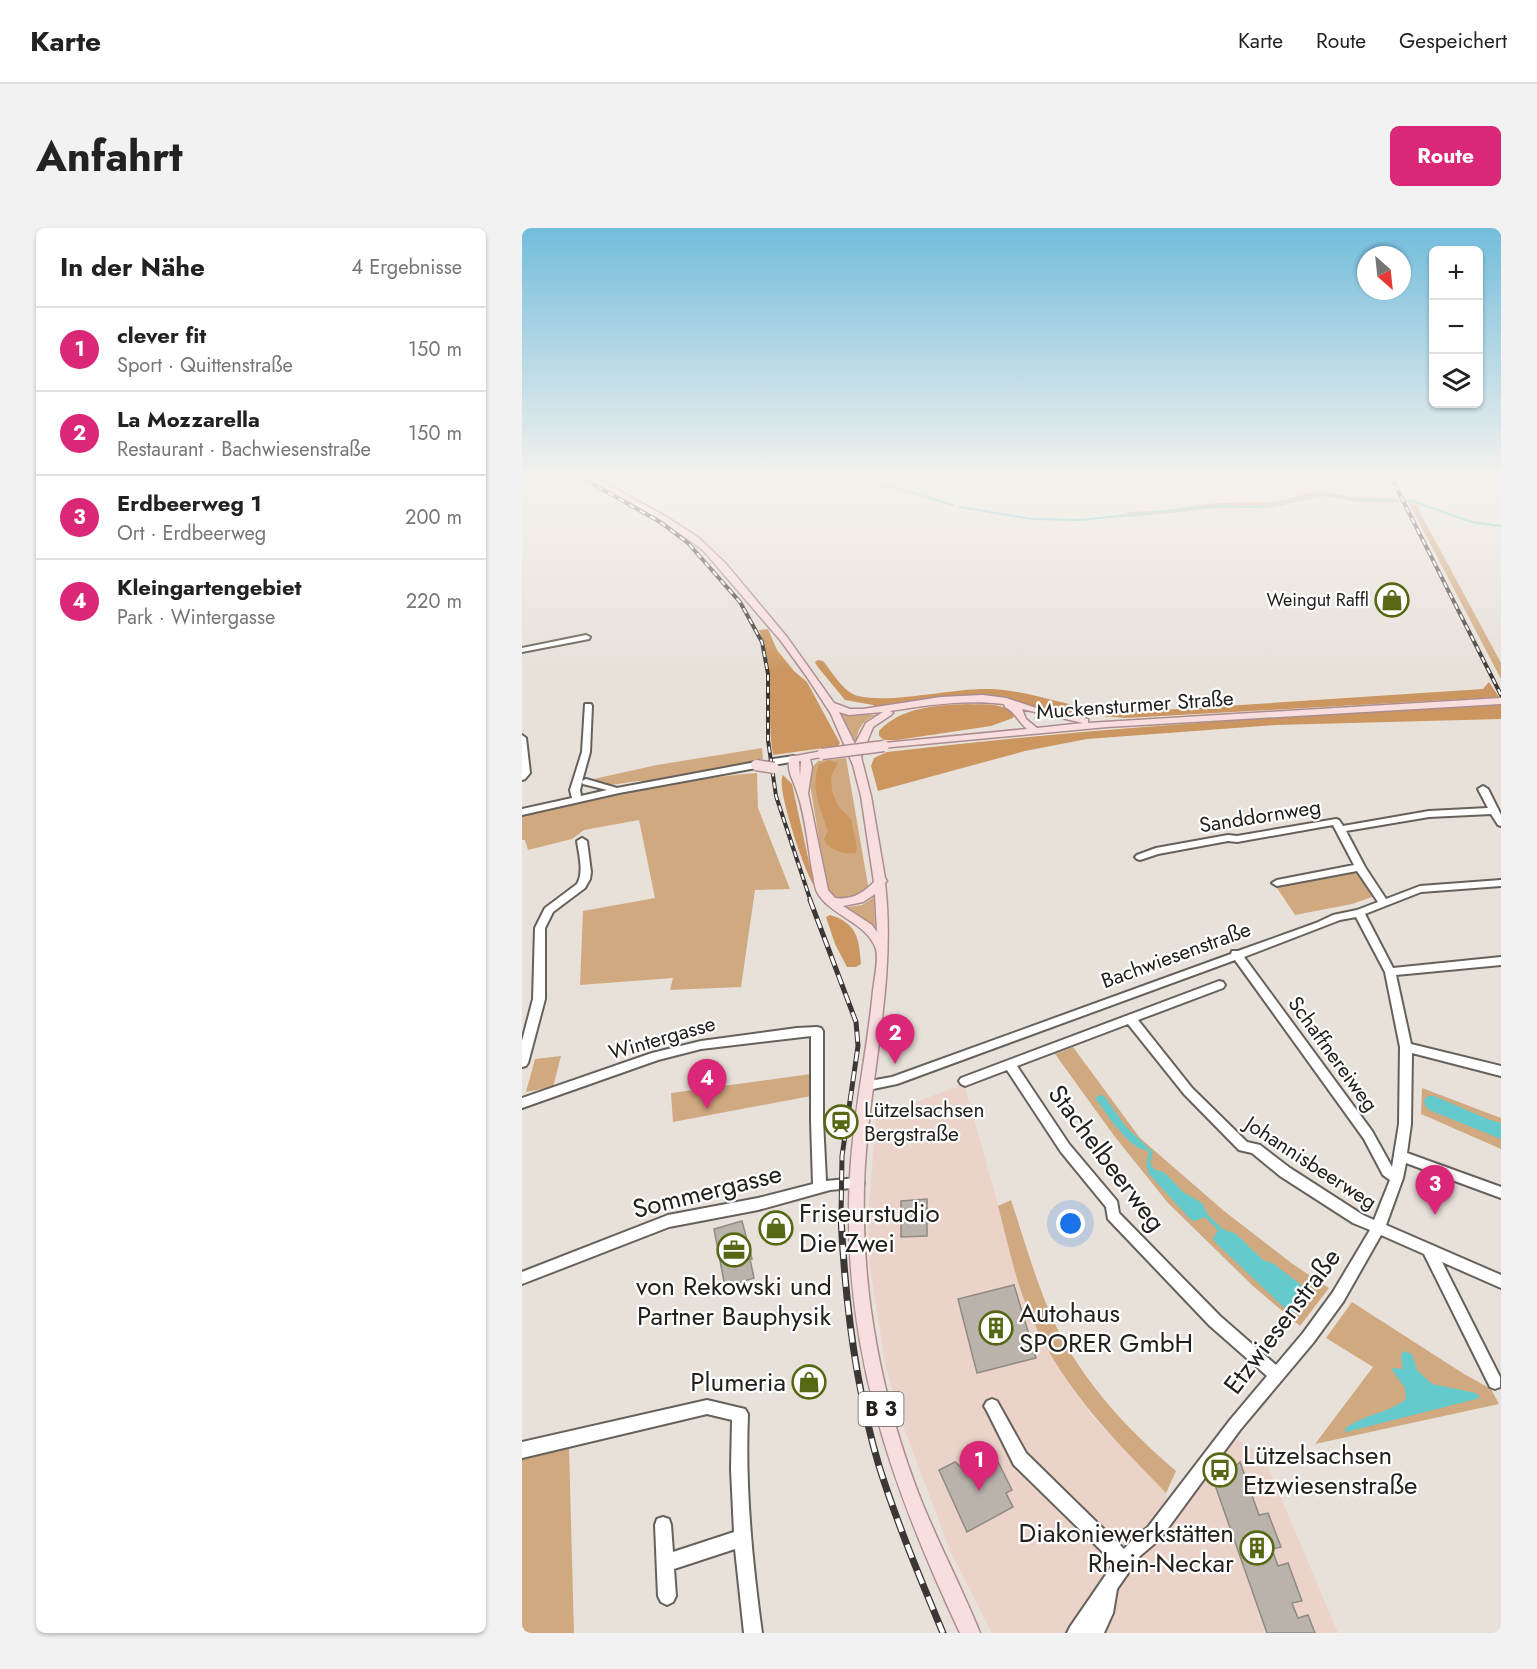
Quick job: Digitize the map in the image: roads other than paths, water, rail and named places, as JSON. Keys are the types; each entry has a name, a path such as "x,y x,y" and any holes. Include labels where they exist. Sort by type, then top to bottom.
{"main road":[{"name":"B 3","path":"697,541 777,629 809,671 830,705 856,758 881,881 883,949 878,1014 851,1182 861,1306 869,1359 880,1407 914,1510 970,1633"},
{"path":"830,705 856,713 941,700 983,698 1107,724"},
{"path":"856,758 866,726 879,716 893,711 956,701 992,701 1013,707 1021,715 1022,720 1036,730 1042,718 1037,711"},
{"name":"Muckensturmer Straße","path":"800,758 884,746 1107,724 1501,701"},
{"path":"1007,733 1022,720"},
{"path":"794,774 800,758"},
{"path":"800,758 807,767 803,793"},
{"path":"756,765 773,765 794,774 803,793 822,891 829,901 868,928 883,949"},
{"path":"829,901 849,903 862,900 881,881"}],"street":[{"path":"522,650 586,637"},
{"path":"577,799 575,790 582,770 588,706"},
{"path":"522,738 526,773 522,777"},
{"name":"Muckensturmer Straße","path":"773,765 800,758"},
{"path":"522,812 619,790 756,765"},
{"path":"577,799 585,789 586,782 582,770"},
{"path":"586,782 619,790"},
{"path":"1483,789 1501,823"},
{"path":"1340,829 1430,814 1494,811"},
{"name":"Sanddornweg","path":"1140,857 1156,851 1228,838 1238,839 1336,822 1360,867 1383,902"},
{"path":"522,1063 539,999 540,928 549,910 581,886 585,879 582,841"},
{"path":"1277,883 1360,867"},
{"name":"Bachwiesenstraße","path":"868,1085 893,1081 1337,917 1359,913 1420,889 1501,884"},
{"name":"Etzwiesenstraße","path":"1076,1633 1109,1587 1124,1561 1140,1542 1154,1533 1235,1425 1338,1297 1378,1228 1397,1178 1406,1104 1406,1047 1390,972 1359,913"},
{"name":"Schaffnereiweg","path":"1236,954 1368,1135 1388,1171 1397,1178"},
{"path":"1390,972 1501,961"},
{"path":"965,1081 1219,986"},
{"name":"Johannisbeerweg","path":"1131,1019 1188,1090 1239,1143 1256,1149 1323,1198 1358,1219 1501,1281"},
{"name":"Wintergasse","path":"522,1103 656,1056 701,1045 818,1031 817,1120 820,1188"},
{"path":"1406,1047 1501,1071"},
{"name":"Stachelbeerweg","path":"1009,1064 1065,1148 1112,1205 1113,1215 1215,1321 1277,1375"},
{"path":"1400,1156 1501,1193"},
{"name":"Sommergasse","path":"522,1278 668,1221 749,1206 851,1182"},
{"path":"1428,1249 1496,1382"},
{"path":"992,1406 1020,1459 1124,1561"},
{"path":"522,1450 707,1407 740,1414 738,1441 742,1538 753,1633"},
{"path":"663,1525 667,1596"},
{"path":"665,1563 742,1538"},
{"name":"Etzwiesenstraße","path":"1095,1633 1104,1613 1109,1587"}],"water":[{"path":"1100,1095 1104,1096 1127,1128 1153,1152 1150,1163 1154,1169 1165,1173 1183,1192 1202,1203 1208,1215 1223,1229 1236,1234 1263,1260 1274,1264 1305,1288 1307,1294 1304,1307 1291,1314 1218,1245 1213,1239 1218,1230 1205,1217 1191,1220 1149,1174 1146,1163 1149,1153 1134,1145 1119,1130 1095,1098"},
{"path":"1428,1096 1434,1096 1501,1123 1501,1139 1429,1110 1424,1100"},
{"path":"1403,1351 1412,1354 1417,1370 1432,1384 1476,1393 1480,1398 1346,1432 1345,1429 1352,1424 1391,1408 1406,1399 1405,1388 1392,1370 1393,1368 1403,1369 1401,1357"}],"railway":[{"path":"685,541 740,602 762,642 768,674 768,740 776,796 811,902"},
{"path":"1423,541 1501,695"},
{"path":"810,900 856,1022 858,1046 842,1156 841,1217"},
{"path":"841,1217 852,1343 871,1435 893,1508 943,1633"}],"place":[{"name":"Weingut Raffl","path":"1392,600"},
{"name":"La Mozzarella","path":"895,1064"},
{"name":"Kleingartengebiet","path":"707,1109"},
{"name":"Lützelsachsen Bergstraße","path":"841,1122"},
{"name":"Erdbeerweg 1","path":"1435,1215"},
{"name":"Friseurstudio Die Zwei","path":"776,1228"},
{"name":"von Rekowski und Partner Bauphysik","path":"734,1250"},
{"name":"Autohaus SPORER GmbH","path":"996,1328"},
{"name":"Plumeria","path":"809,1382"},
{"name":"Lützelsachsen Etzwiesenstraße","path":"1220,1470"},
{"name":"clever fit","path":"979,1491"},
{"name":"Diakoniewerkstätten Rhein-Neckar","path":"1257,1548"}]}
